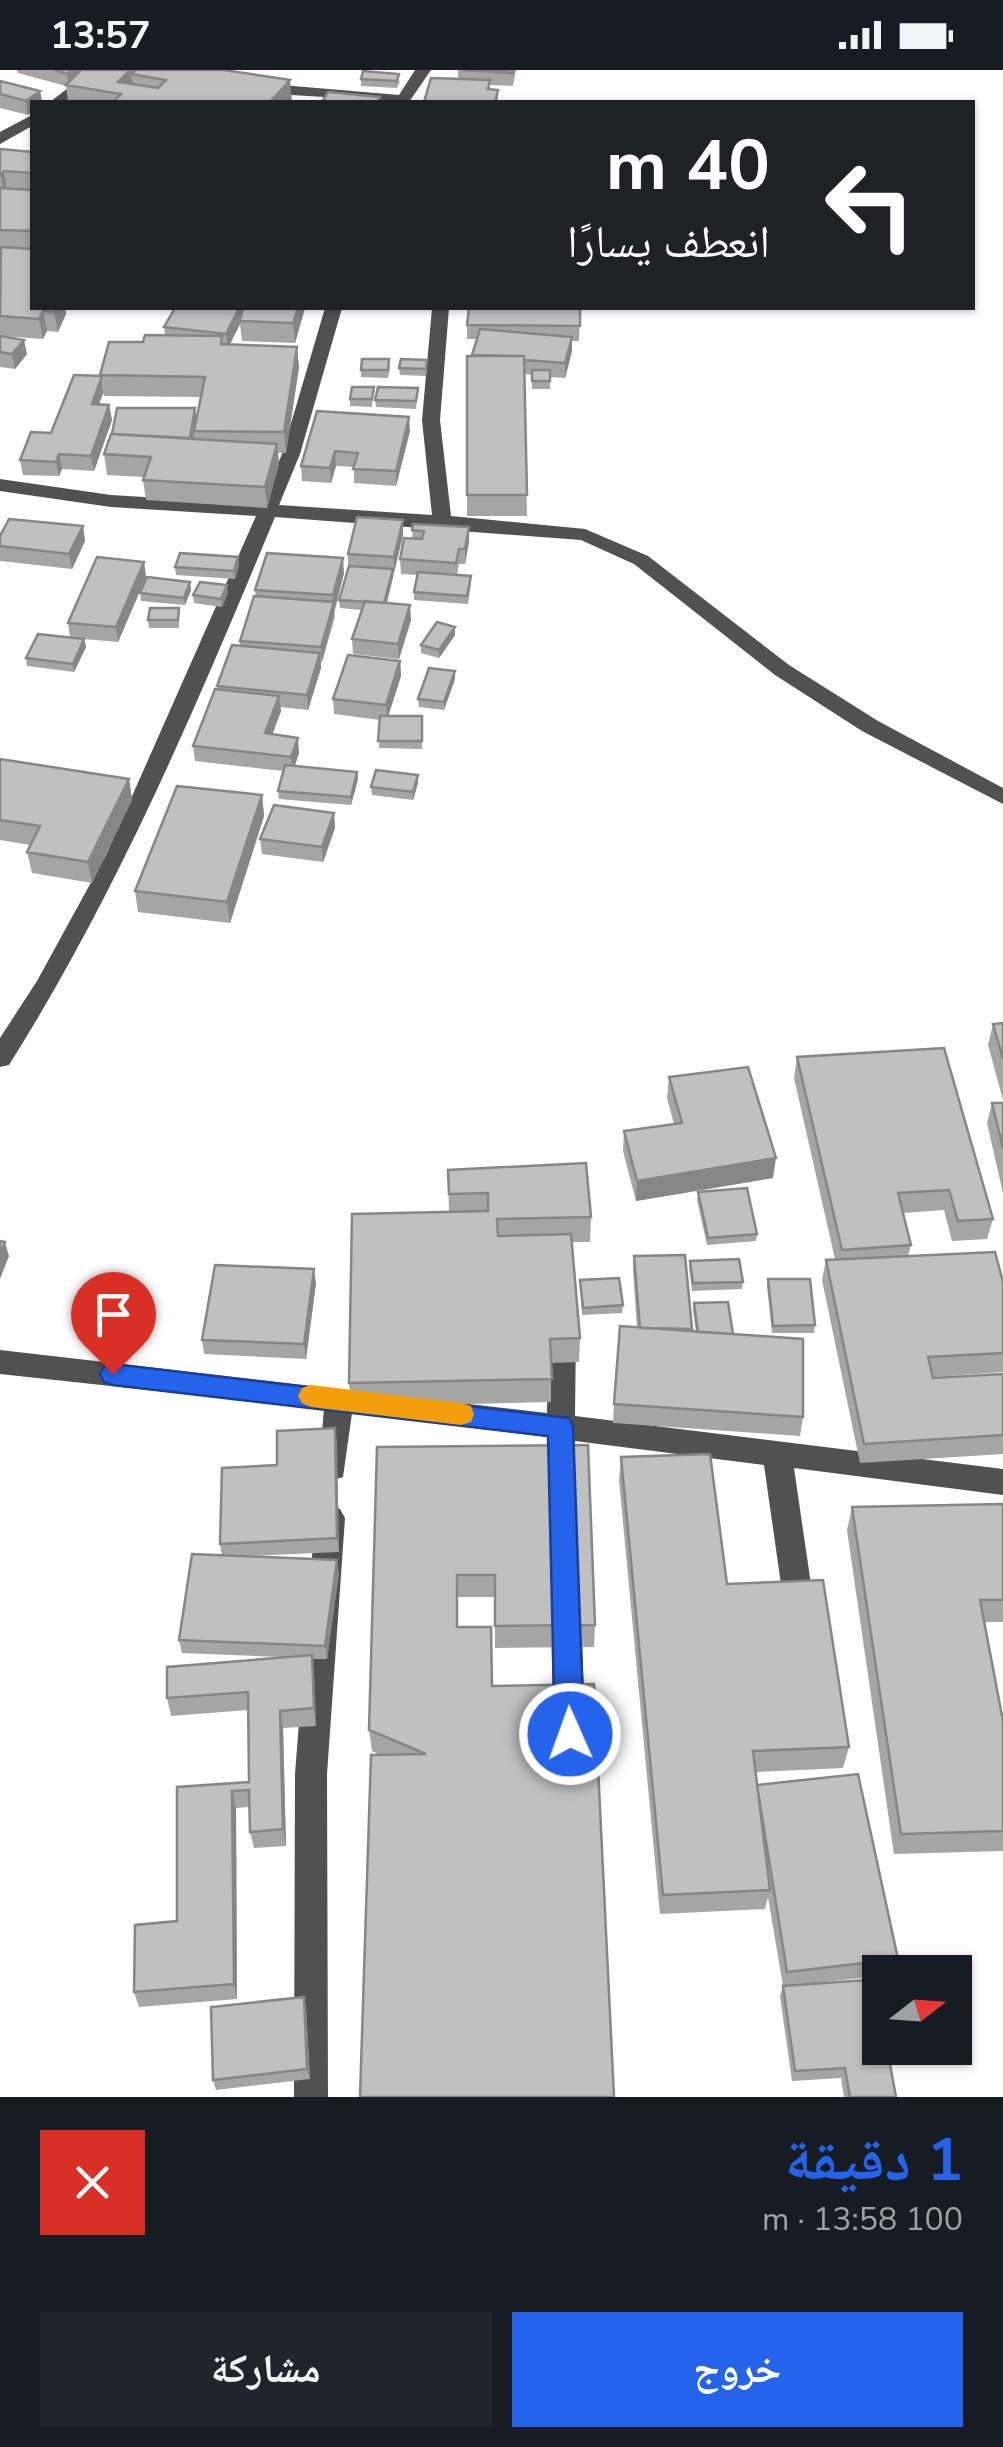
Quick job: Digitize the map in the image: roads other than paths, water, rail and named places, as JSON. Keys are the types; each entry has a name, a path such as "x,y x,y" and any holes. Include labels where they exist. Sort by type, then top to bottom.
{"street":[{"path":"60,100 101,70"},
{"path":"403,100 423,70"},
{"path":"246,86 392,100"},
{"path":"0,139 30,121"},
{"path":"0,1058 46,986 117,855 291,454 332,310"},
{"path":"441,310 431,420 442,521"},
{"path":"0,485 111,501 442,521 586,535 613,544 704,606 782,670 870,726 1003,797"},
{"path":"562,1292 562,1465"},
{"path":"0,1362 777,1454 1002,1475"},
{"path":"311,2097 311,1774 338,1399"},
{"path":"777,1454 806,1648"},
{"path":"565,1580 570,1754"}]}
